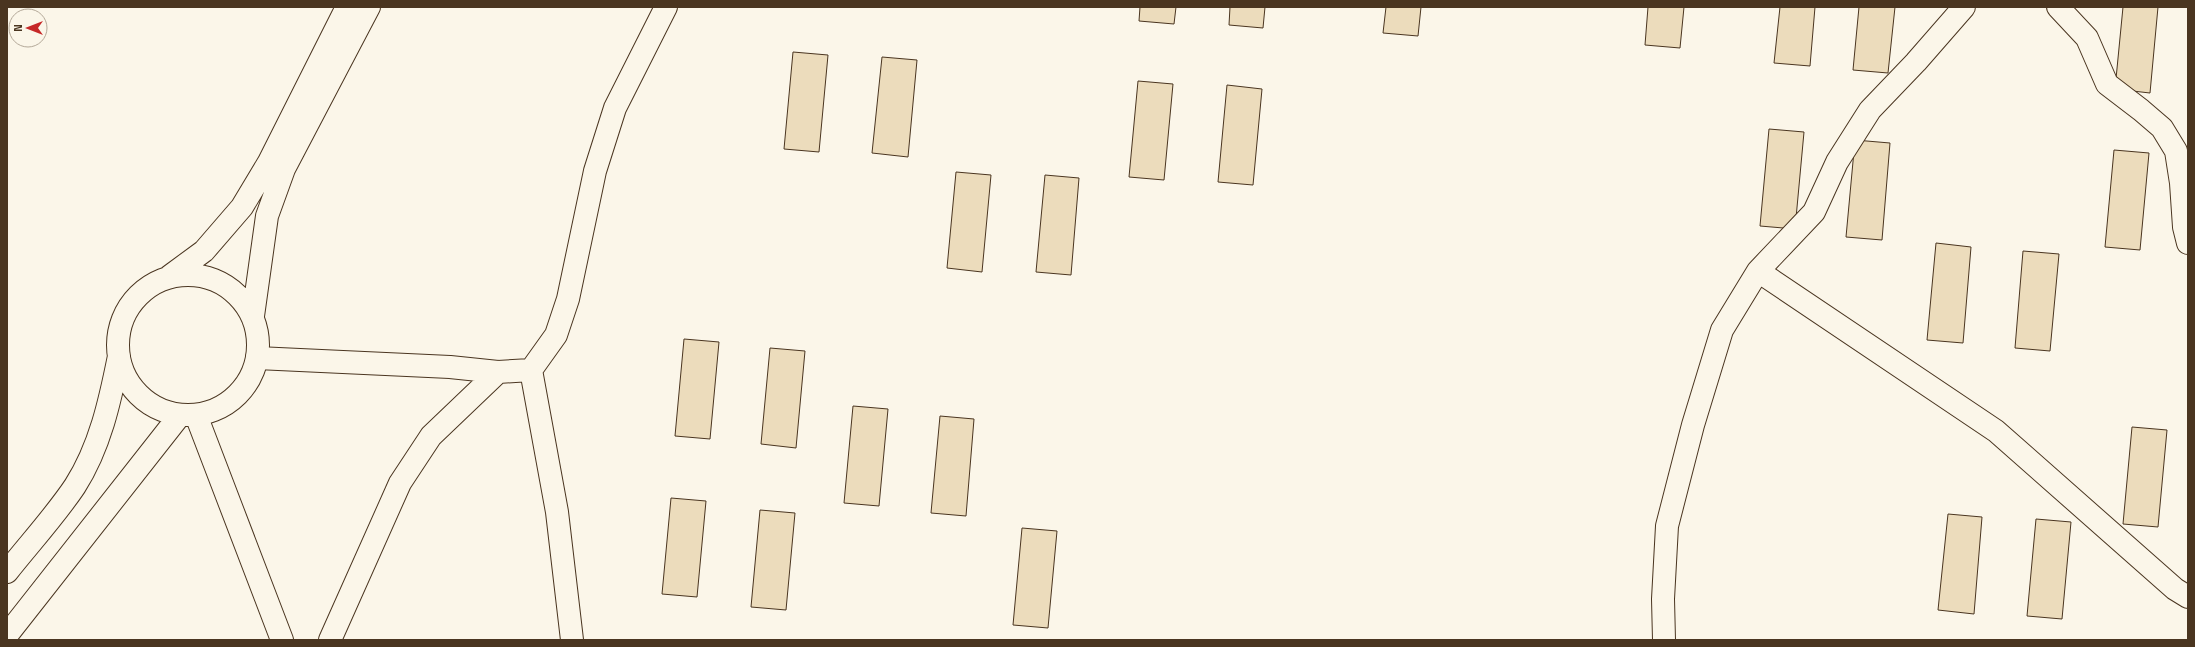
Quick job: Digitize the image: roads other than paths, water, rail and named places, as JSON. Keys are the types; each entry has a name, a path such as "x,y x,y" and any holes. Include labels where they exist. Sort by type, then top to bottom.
{"street":[{"path":"7,572 75,486 96,443 111,397 119,356 119,331 129,307 146,288 169,277 204,251 242,206 269,162 347,7"},
{"path":"119,356 130,385 152,405 188,415 216,410 234,399 248,383 257,358 258,340 253,316 267,216 284,168 369,7"},
{"path":"572,640 557,512 532,370 556,335 568,299 595,171 615,108 666,7"},
{"path":"1664,640 1663,599 1667,526 1693,425 1722,330 1758,271 1814,212 1837,162 1870,110 1916,62 1964,7"},
{"path":"2058,7 2087,38 2107,84 2162,128 2176,151 2182,183 2184,227 2188,242"},
{"path":"1758,271 1996,431 2146,563 2188,597"},
{"path":"169,277 194,274 218,280 239,295 253,316"},
{"path":"257,358 443,366 498,372 532,370"},
{"path":"330,640 400,483 431,436 498,372"},
{"path":"7,635 188,415"},
{"path":"188,415 282,640"}]}
